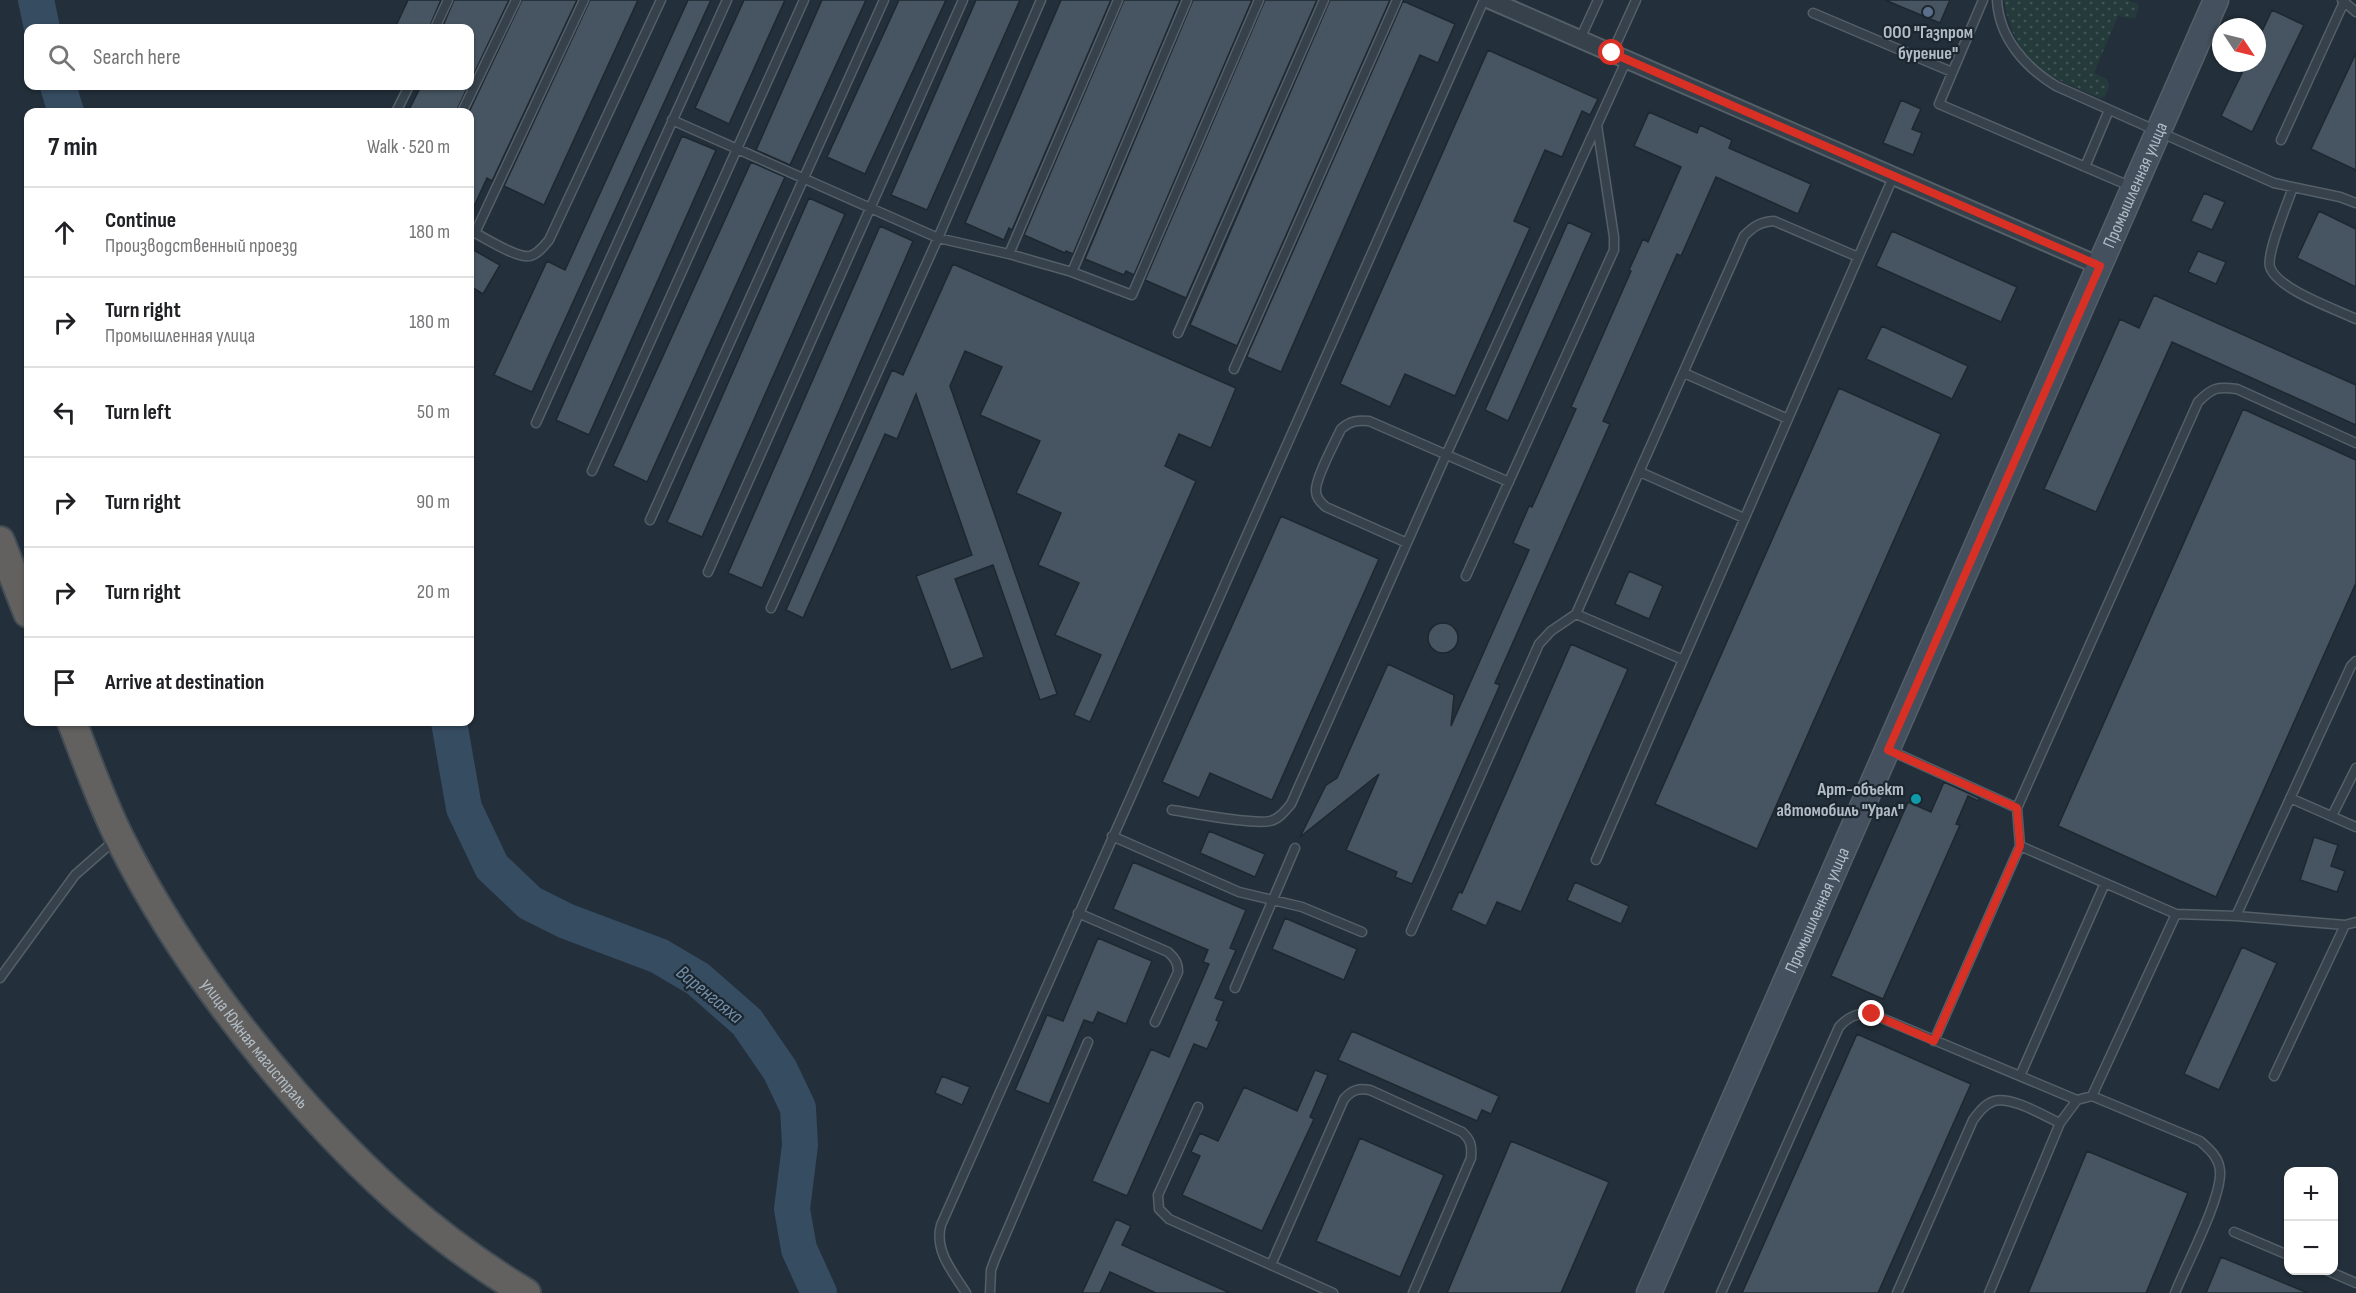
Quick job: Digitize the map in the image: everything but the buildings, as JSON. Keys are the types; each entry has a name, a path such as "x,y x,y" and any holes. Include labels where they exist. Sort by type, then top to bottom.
{"highway":[{"path":"0,541 24,603"},
{"name":"улица Южная магистраль","path":"74,726 119,837 146,888 196,969 232,1019 352,1157 416,1216 526,1293"}],"main road":[{"name":"Промышленная улица","path":"1649,1293 2216,0"}],"street":[{"path":"1490,0 2100,266"}],"lane":[{"path":"437,24 448,0"},
{"path":"474,87 516,0"},
{"path":"474,228 584,0"},
{"path":"474,233 518,255 530,256 540,250 549,240 661,0"},
{"path":"536,423 727,0"},
{"path":"592,471 804,0"},
{"path":"650,520 884,0"},
{"path":"708,572 963,0"},
{"path":"771,608 938,238 1041,0"},
{"path":"1009,254 1118,0"},
{"path":"1072,272 1187,0"},
{"path":"672,120 938,238 1009,254 1072,272 1132,295 1259,0"},
{"path":"1178,333 1324,0"},
{"path":"1234,369 1397,0"},
{"path":"966,1293 941,1252 938,1234 1112,836 1484,0"},
{"path":"1580,39 1598,0"},
{"path":"1172,810 1269,821 1280,816 1291,804 1446,454 1597,125 1636,0"},
{"path":"1983,0 1939,104 2134,188"},
{"path":"1997,0 2003,28 2022,61 2039,76 2056,86 2274,183 2340,197 2356,203"},
{"path":"2281,140 2343,1 2356,12"},
{"path":"1813,13 1952,72"},
{"path":"398,108 407,90"},
{"path":"464,108 473,90"},
{"path":"2085,167 2109,110"},
{"path":"1466,576 1614,250 1597,125"},
{"path":"1596,860 1681,659 1894,175"},
{"path":"2293,187 2271,251 2270,266 2285,285 2356,319"},
{"path":"1411,931 1539,644 1551,631 1576,614 1744,236 1753,227 1763,222 1774,221 1858,257"},
{"path":"1684,373 1788,419"},
{"path":"1934,1041 2020,846 2017,808 2198,402 2208,392 2222,386 2237,389 2356,443"},
{"path":"1407,543 1326,507 1319,501 1316,491 1319,478 1341,429 1357,420 1369,421 1509,482"},
{"path":"1640,472 1744,518"},
{"path":"1576,614 1681,659"},
{"path":"2236,916 2351,666 2356,661"},
{"path":"1888,750 2017,808"},
{"path":"2332,816 2356,768"},
{"path":"2290,798 2356,826"},
{"path":"1112,836 1239,892 1302,907 1362,932"},
{"path":"0,978 75,875 88,861 119,837"},
{"path":"2020,846 2176,914 2236,916 2345,925 2356,922"},
{"path":"1235,988 1295,848"},
{"path":"2020,1076 2105,883"},
{"path":"1078,913 1168,952 1175,958 1178,972 1155,1022"},
{"path":"2092,1096 2176,914"},
{"path":"2274,1076 2345,925"},
{"path":"1721,1293 1839,1027 1846,1019 1860,1013 1872,1014 2077,1100 2092,1096 2200,1141 2214,1153 2220,1169 2218,1191 2175,1293"},
{"path":"990,1293 991,1270 995,1259 1088,1042"},
{"path":"1270,1265 1344,1099 1351,1092 1360,1088 1370,1090 1462,1132 1469,1138 1472,1148 1471,1158 1413,1293"},
{"path":"1897,1293 1973,1120 1983,1108 1993,1101 2007,1100 2061,1124"},
{"path":"1989,1293 2061,1124 2077,1100"},
{"path":"1198,1107 1158,1195 1159,1209 1169,1219 1333,1293"},
{"path":"2234,1232 2284,1253"},
{"path":"2338,1275 2356,1283"}],"green space":[{"path":"2004,0 2128,0 2138,4 2135,19 2118,16 2094,73 2107,79 2109,87 2105,97 2100,98 2063,82 2036,65 2016,40"}],"waterway":[{"name":"Варенгаяха","path":"36,0 41,24"},
{"name":"Варенгаяха","path":"59,90 65,108"},
{"name":"Варенгаяха","path":"450,726 464,808 492,867 530,903 566,921 659,956 698,979 747,1022 780,1070 798,1108 800,1145 792,1209 799,1249 819,1293"}],"place":[{"name":"ООО \"Газпром бурение\"","path":"1928,12"},
{"name":"Арт-объект автомобиль \"Урал\"","path":"1916,799"}],"route":[{"path":"1612,53 2100,266 1888,750 2017,808 2020,846 1934,1041 1872,1014"}]}
